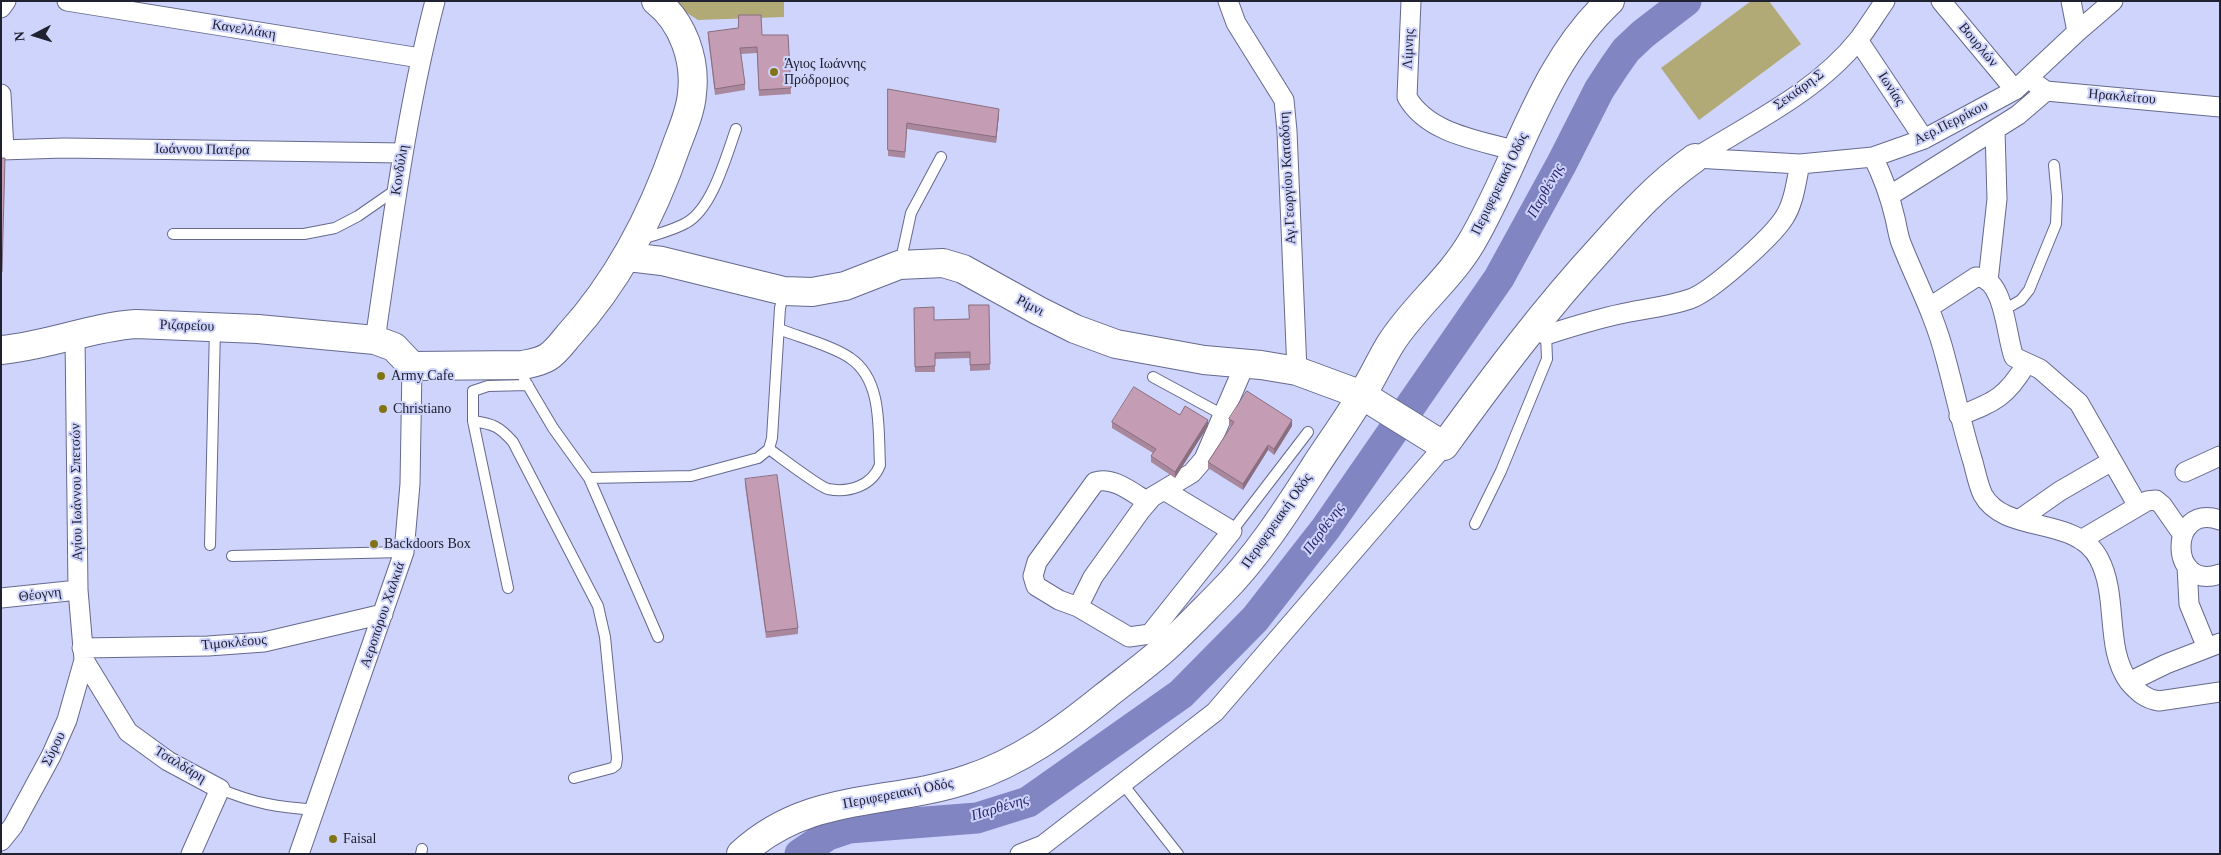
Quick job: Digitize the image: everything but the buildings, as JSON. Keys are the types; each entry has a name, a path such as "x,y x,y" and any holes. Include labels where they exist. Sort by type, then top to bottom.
{"street":[{"path":"1,8 6,1"},
{"name":"Κανελλάκη","path":"67,1 420,58"},
{"name":"Κονδύλη","path":"375,340 403,153 420,58 435,1"},
{"path":"412,366 521,375 550,356 581,323 632,248 668,168 691,104 689,54 680,29 672,16 656,1"},
{"name":"Αγ.Γεωργίου Καταδότη","path":"1228,1 1236,23 1284,100 1297,371"},
{"name":"Λίμνης","path":"1411,1 1407,96 1421,116 1456,134 1516,150"},
{"name":"Περιφερειακή Οδός","path":"741,854 769,833 813,812 844,803 921,791 970,779 1021,756 1068,726 1162,651 1222,592 1254,557 1373,401 1392,341 1470,244 1560,63 1589,22 1610,1"},
{"name":"Σεκιάρη.Σ","path":"1695,158 1799,94 1834,64 1858,40 1885,1"},
{"name":"Βουρλών","path":"1941,1 2022,84"},
{"path":"2071,1 2076,32"},
{"name":"Αερ.Περρίκου","path":"1695,158 1800,164 1873,157 1924,139 2022,84 2076,32 2113,1"},
{"name":"Ιωνίας","path":"1858,40 1924,139"},
{"name":"Ηρακλείτου","path":"2022,84 2046,90 2220,107"},
{"path":"1889,196 2018,115 2046,90"},
{"path":"1,94 2,150"},
{"path":"1988,282 1997,198 1995,130"},
{"name":"Ιωάννου Πατέρα","path":"2,150 64,148 403,153"},
{"path":"1873,157 1889,196 1900,241 1930,307 1945,355 1959,416 1983,495 1999,511 2062,531 2081,540 2099,558 2108,585 2118,664 2129,682 2141,694 2151,700 2159,701 2220,692"},
{"path":"1020,854 1043,844 1215,712 1435,440 1508,358 1540,331 1582,269 1647,196 1667,178 1695,158"},
{"path":"1540,331 1657,308 1692,299 1721,279 1762,244 1784,219 1792,203 1800,164"},
{"name":"Ρίμνι","path":"632,248 681,265 784,291 812,292 845,286 899,265 943,263 963,269 1038,312 1116,344 1204,360 1297,371 1373,401 1435,440"},
{"path":"1930,307 1976,277 1983,278 1988,282 2004,310 2010,348 2014,357 2040,369 2080,403 2138,506"},
{"name":"Ριζαρείου","path":"1,350 75,336 117,325 215,327 300,332 375,340 394,347 412,366"},
{"name":"Αγίου Ιωάννου Σπετσών","path":"75,336 78,590 83,654"},
{"path":"1078,606 1093,577 1152,497 1192,474 1204,459 1245,364"},
{"path":"1959,416 1987,404 2004,394 2015,383 2026,364"},
{"name":"Αεροπόρου Χαλκιά","path":"299,854 316,810 404,552 410,484 412,366"},
{"path":"2185,472 2220,456"},
{"path":"2020,519 2060,491 2112,461"},
{"path":"1148,502 1114,482 1102,480 1095,482 1037,562 1034,576 1036,586 1059,600 1078,606 1129,637 1150,634 1232,531 1164,490"},
{"path":"2081,540 2147,501 2156,500 2162,505 2182,535"},
{"path":"2129,682 2166,664 2214,646 2190,604 2187,566 2180,551 2182,535 2187,528 2201,519 2220,520"},
{"path":"2187,566 2201,575 2209,577 2220,574"},
{"name":"Θέογνη","path":"1,598 78,590"},
{"name":"Τιμοκλέους","path":"83,654 264,642 383,614"},
{"name":"Τσαλδάρη","path":"83,654 128,732 168,760 220,789"},
{"name":"Σύρου","path":"1,841 13,826 51,756 67,720 83,654"},
{"path":"190,854 220,789"}],"lane":[{"path":"632,248 686,223 698,214 711,193 736,129"},
{"path":"899,265 910,213 941,157"},
{"path":"2004,310 2021,300 2029,290 2056,224 2058,198 2054,165"},
{"path":"173,234 304,234 335,228 358,216 397,189"},
{"path":"589,478 691,476 758,458 769,449 772,438 780,308 784,291"},
{"path":"210,545 215,327"},
{"path":"769,449 826,489 846,489 862,485 868,482 877,472 880,465 875,401 871,383 862,368 850,357 779,329"},
{"path":"1475,524 1501,472 1547,360 1540,331"},
{"path":"508,588 473,422 473,391 521,375 553,428 589,478 658,637"},
{"path":"1153,377 1223,415"},
{"path":"473,422 490,424 501,429 513,442 598,606 604,637 617,758 616,765 612,768 574,778"},
{"path":"1232,531 1308,432"},
{"path":"232,556 404,552"},
{"path":"1122,783 1178,854"},
{"name":"Τσαλδάρη","path":"220,789 245,799 276,807 316,810"}],"shaded area":[{"path":"668,1 784,1 784,17 698,20"},
{"path":"1751,1 1769,1 1801,44 1699,120 1661,68"}],"waterway":[{"name":"Παρθένης","path":"800,854 828,835 849,828 977,818 1028,802 1181,694 1255,619 1326,528 1499,278 1562,163 1599,90 1626,50 1643,34 1686,1"}],"place":[{"name":"Άγιος Ιωάννης Πρόδρομος","path":"774,72"},
{"name":"Army Cafe","path":"381,376"},
{"name":"Christiano","path":"383,409"},
{"name":"Backdoors Box","path":"374,544"},
{"name":"Faisal","path":"333,839"}]}
